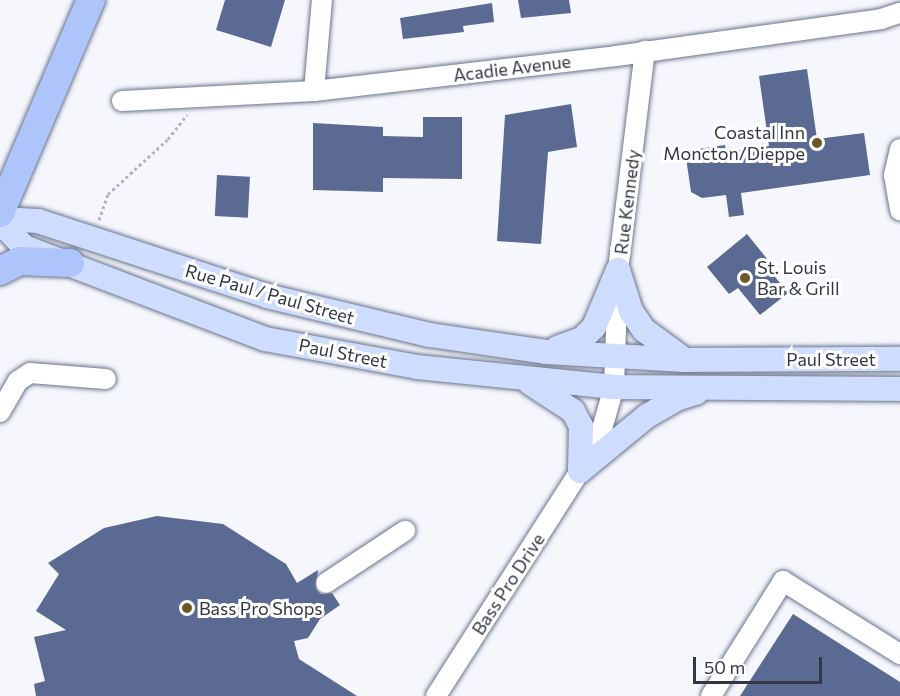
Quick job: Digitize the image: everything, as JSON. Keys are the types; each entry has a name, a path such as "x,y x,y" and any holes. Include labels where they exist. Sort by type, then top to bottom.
{"highway":[{"path":"0,213 91,0"},
{"path":"0,270 20,261 70,263"}],"main road":[{"name":"Paul Street","path":"0,220 24,248 70,263 265,339 417,367 528,381 614,387 713,388"},
{"name":"Rue Paul / Paul Street","path":"0,220 38,221 205,277 356,319 546,352"},
{"path":"546,352 582,339 594,327 618,270"},
{"path":"618,270 631,311 644,330 685,360"},
{"name":"Paul Street","path":"546,352 617,354 685,360 900,359"},
{"path":"528,381 573,411 581,426 580,471"},
{"path":"580,471 647,416 676,399 713,388 900,389"}],"street":[{"path":"314,92 322,0"},
{"name":"Acadie Avenue","path":"122,101 314,92 645,51 881,19 900,13"},
{"name":"Rue Kennedy","path":"614,387 617,354 618,270 645,51"},
{"path":"900,149 894,175 900,210"},
{"path":"0,412 18,381 30,373 106,378"},
{"name":"Bass Pro Drive","path":"436,696 580,471 602,429 614,387"},
{"path":"326,584 405,531"},
{"path":"711,696 783,581 900,654"}],"path":[{"path":"98,225 108,194 187,119 191,97"}],"building":[{"path":"225,0 285,0 271,47 216,30"},
{"path":"518,0 569,0 571,13 521,18"},
{"path":"492,3 494,22 463,26 464,32 403,39 400,18"},
{"name":"Coastal Inn Moncton/Dieppe","path":"807,69 817,139 864,133 870,175 741,193 744,215 729,217 726,195 702,198 691,192 685,151 725,145 726,152 769,146 759,76"},
{"path":"571,104 577,147 548,152 541,244 497,241 505,115"},
{"path":"423,117 462,117 462,179 383,178 383,192 313,190 313,123 383,127 383,136 423,137"},
{"path":"217,175 250,177 248,218 215,216"},
{"name":"St. Louis Bar & Grill","path":"747,234 768,260 764,263 788,293 760,315 738,288 729,294 707,267"},
{"name":"Bass Pro Shops","path":"157,516 223,524 286,564 297,583 318,570 316,589 321,594 332,593 340,605 320,619 308,638 294,641 299,659 357,696 36,696 34,684 45,681 34,637 66,630 36,611 59,574 48,563 104,528"},
{"path":"793,614 900,682 900,696 740,696"}],"place":[{"name":"Coastal Inn Moncton/Dieppe","path":"817,143"},
{"name":"St. Louis Bar & Grill","path":"745,278"},
{"name":"Bass Pro Shops","path":"187,608"}]}
